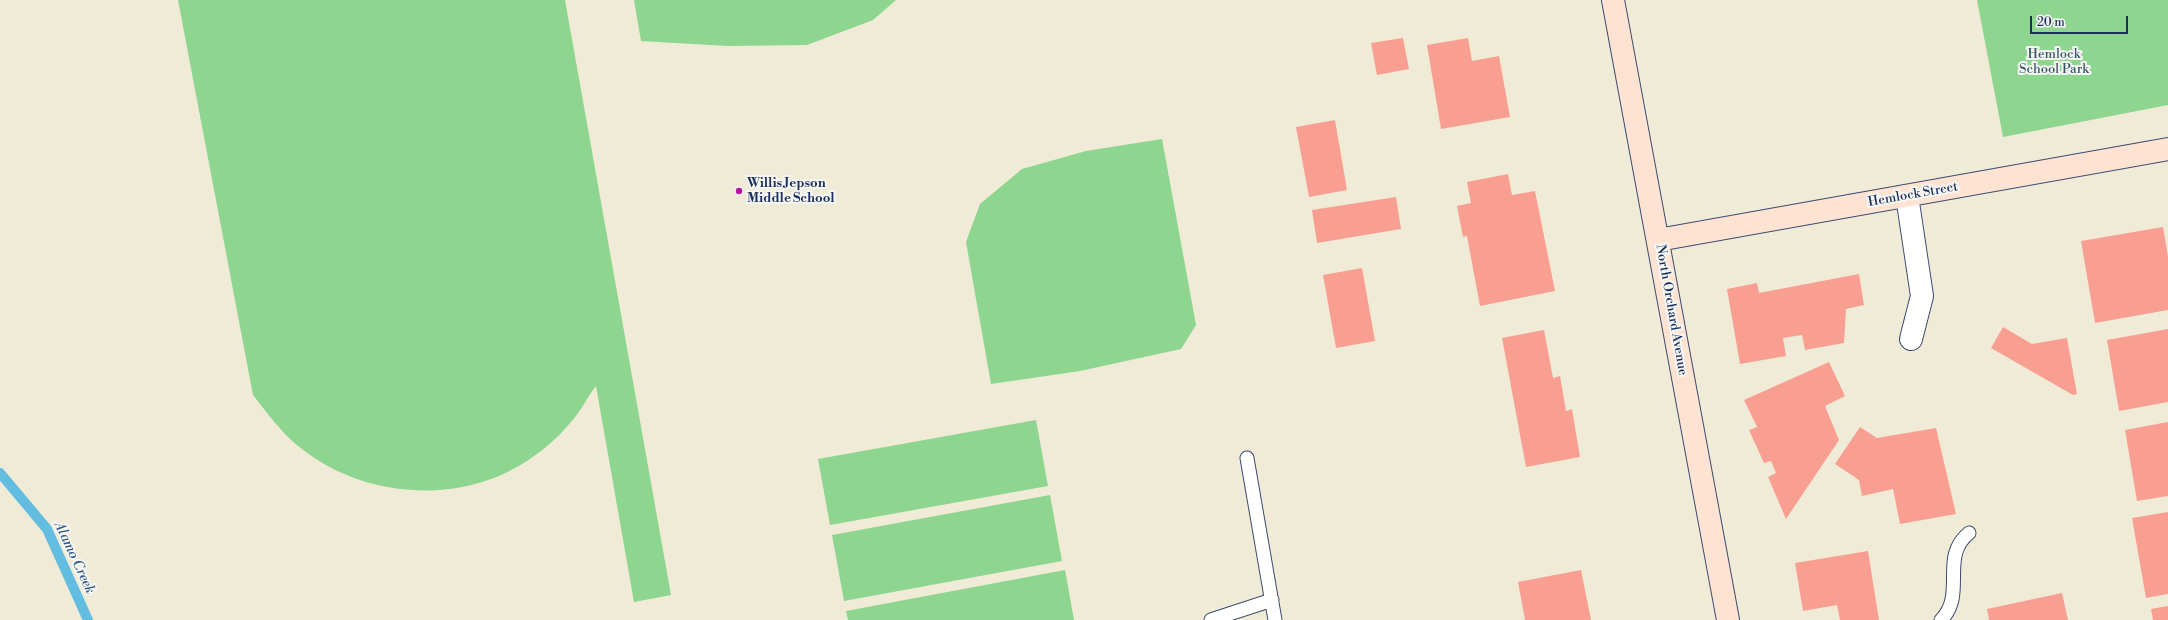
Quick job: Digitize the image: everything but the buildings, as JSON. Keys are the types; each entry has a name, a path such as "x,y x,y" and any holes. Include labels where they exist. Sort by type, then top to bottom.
{"street":[{"name":"North Orchard Avenue","path":"1613,0 1728,620"},
{"name":"Hemlock Street","path":"1658,240 2168,149"},
{"path":"1907,196 1922,296 1911,338"}],"lane":[{"path":"1247,458 1275,620"},
{"path":"1941,620 1946,615 1954,597 1954,552 1958,544 1969,533"},
{"path":"1211,620 1272,600"}],"green space":[{"path":"178,0 565,0 671,595 634,602 596,386 566,428 534,456 507,472 478,483 448,489 417,490 386,487 356,479 328,466 302,449 276,424 253,395"},
{"path":"634,0 896,0 873,20 807,45 728,46 641,41"},
{"name":"Hemlock School Park","path":"1977,0 2168,0 2168,105 2003,137"},
{"path":"1162,139 1196,325 1181,349 1080,371 991,384 966,242 980,204 1022,169 1086,151"},
{"path":"1036,420 1048,486 830,525 818,459"},
{"path":"1050,495 1062,561 844,601 832,535"},
{"path":"1065,570 1074,620 848,620 846,611"}],"waterway":[{"name":"Alamo Creek","path":"0,473 47,529 88,620"}],"place":[{"name":"Willis Jepson Middle School","path":"739,191"}]}
